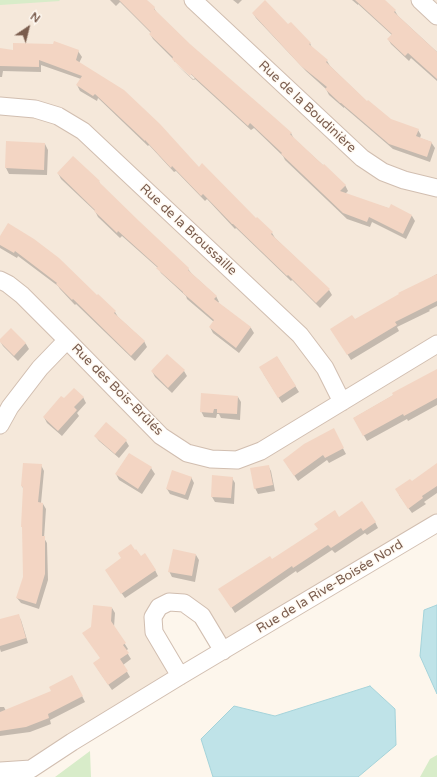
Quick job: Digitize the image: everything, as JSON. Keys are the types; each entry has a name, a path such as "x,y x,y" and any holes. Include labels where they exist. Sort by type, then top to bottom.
{"street":[{"name":"Rue de la Boudinière","path":"193,0 362,158 383,172 404,180 437,188"},
{"path":"420,0 437,16"},
{"name":"Rue de la Broussaille","path":"0,106 35,109 58,116 83,131 300,335 325,368 342,402"},
{"name":"Rue des Bois-Brûlés","path":"0,280 8,284 22,295 161,436 187,453 211,459 237,460 261,451 437,344"},
{"path":"0,425 10,407 40,368 67,340"},
{"name":"Rue de la Rive-Boisée Nord","path":"0,771 31,769 180,676 437,523"},
{"path":"180,676 154,632 153,617 158,607 169,602 184,604 202,616 223,651"}],"shaded area":[{"path":"0,0 437,0 437,523 223,651 185,604 153,617 180,676 31,769 0,771"}],"green space":[{"path":"0,0 59,0 60,1 0,5"},
{"path":"90,751 91,777 55,777"},
{"path":"437,755 437,777 420,777 430,759"}],"water":[{"path":"437,605 437,694 420,656 424,610"},
{"path":"370,686 395,709 396,745 358,777 213,777 201,739 234,706 275,716"}],"building":[{"path":"119,0 147,0 155,7 154,9 190,44 292,133 290,134 346,185 340,191 389,208 391,204 412,215 403,234 369,217 367,222 343,213 250,123 248,126 191,74 190,76 172,59 173,57 149,34 151,32"},
{"path":"265,0 288,24 291,22 311,43 309,44 328,60 326,62 367,101 368,100 391,119 419,129 416,136 432,142 427,157 389,144 340,103 325,89 327,87 301,66 252,13"},
{"path":"355,0 385,0 396,10 394,12 437,52 437,79 408,53 405,56 387,39 392,34"},
{"path":"54,41 79,50 76,60 124,90 160,124 199,167 202,163 256,218 257,217 273,232 271,234 330,289 316,303 288,275 287,276 232,224 203,194 201,196 172,166 171,168 145,140 95,94 93,96 76,85 82,76 39,60 39,67 0,66 0,48 13,50 13,43 53,44"},
{"path":"6,141 45,143 44,170 5,168"},
{"path":"73,156 189,268 188,270 217,296 214,299 251,327 236,348 209,327 214,320 156,268 158,267 118,231 117,233 57,173"},
{"path":"8,223 34,239 59,258 97,295 98,294 116,311 114,313 145,341 131,356 73,299 72,300 56,284 57,283 15,251 14,253 0,245 0,236"},
{"path":"437,274 437,301 395,322 397,325 347,355 330,329 352,315 355,319 399,294 398,293"},
{"path":"11,328 26,343 14,356 0,342 0,339"},
{"path":"167,354 185,370 168,388 151,371"},
{"path":"277,356 296,386 278,398 259,367"},
{"path":"437,369 437,398 404,416 403,414 363,436 353,418 393,395 392,393"},
{"path":"74,388 84,397 74,407 77,410 58,431 43,417 61,396 64,398"},
{"path":"201,393 238,396 237,414 217,413 217,409 214,409 213,413 200,412"},
{"path":"106,422 127,440 115,454 94,436"},
{"path":"334,428 344,448 325,458 323,455 294,476 283,460 304,444"},
{"path":"129,453 152,467 138,489 115,474"},
{"path":"23,463 42,464 38,502 43,503 42,536 45,536 45,574 36,604 16,598 23,577 21,527 23,487 21,486"},
{"path":"437,463 437,486 422,496 423,498 408,509 395,489 410,479 412,481"},
{"path":"269,465 273,485 254,489 250,468"},
{"path":"172,470 192,477 185,495 166,489"},
{"path":"212,475 233,477 231,498 211,497"},
{"path":"362,501 376,522 363,531 361,528 331,548 328,545 293,568 292,566 231,608 218,589 270,556 272,559 318,529 314,524 335,510 339,517"},
{"path":"131,544 141,556 145,553 156,570 121,594 105,570 121,558 118,553"},
{"path":"173,549 196,554 192,576 168,572"},
{"path":"93,605 112,607 111,621 126,643 123,645 129,653 120,659 128,671 108,685 93,663 100,658 82,633 91,627"},
{"path":"19,614 26,638 0,646 0,619"},
{"path":"72,675 83,696 48,714 49,718 26,727 0,731 0,712 51,691 49,687"}]}
